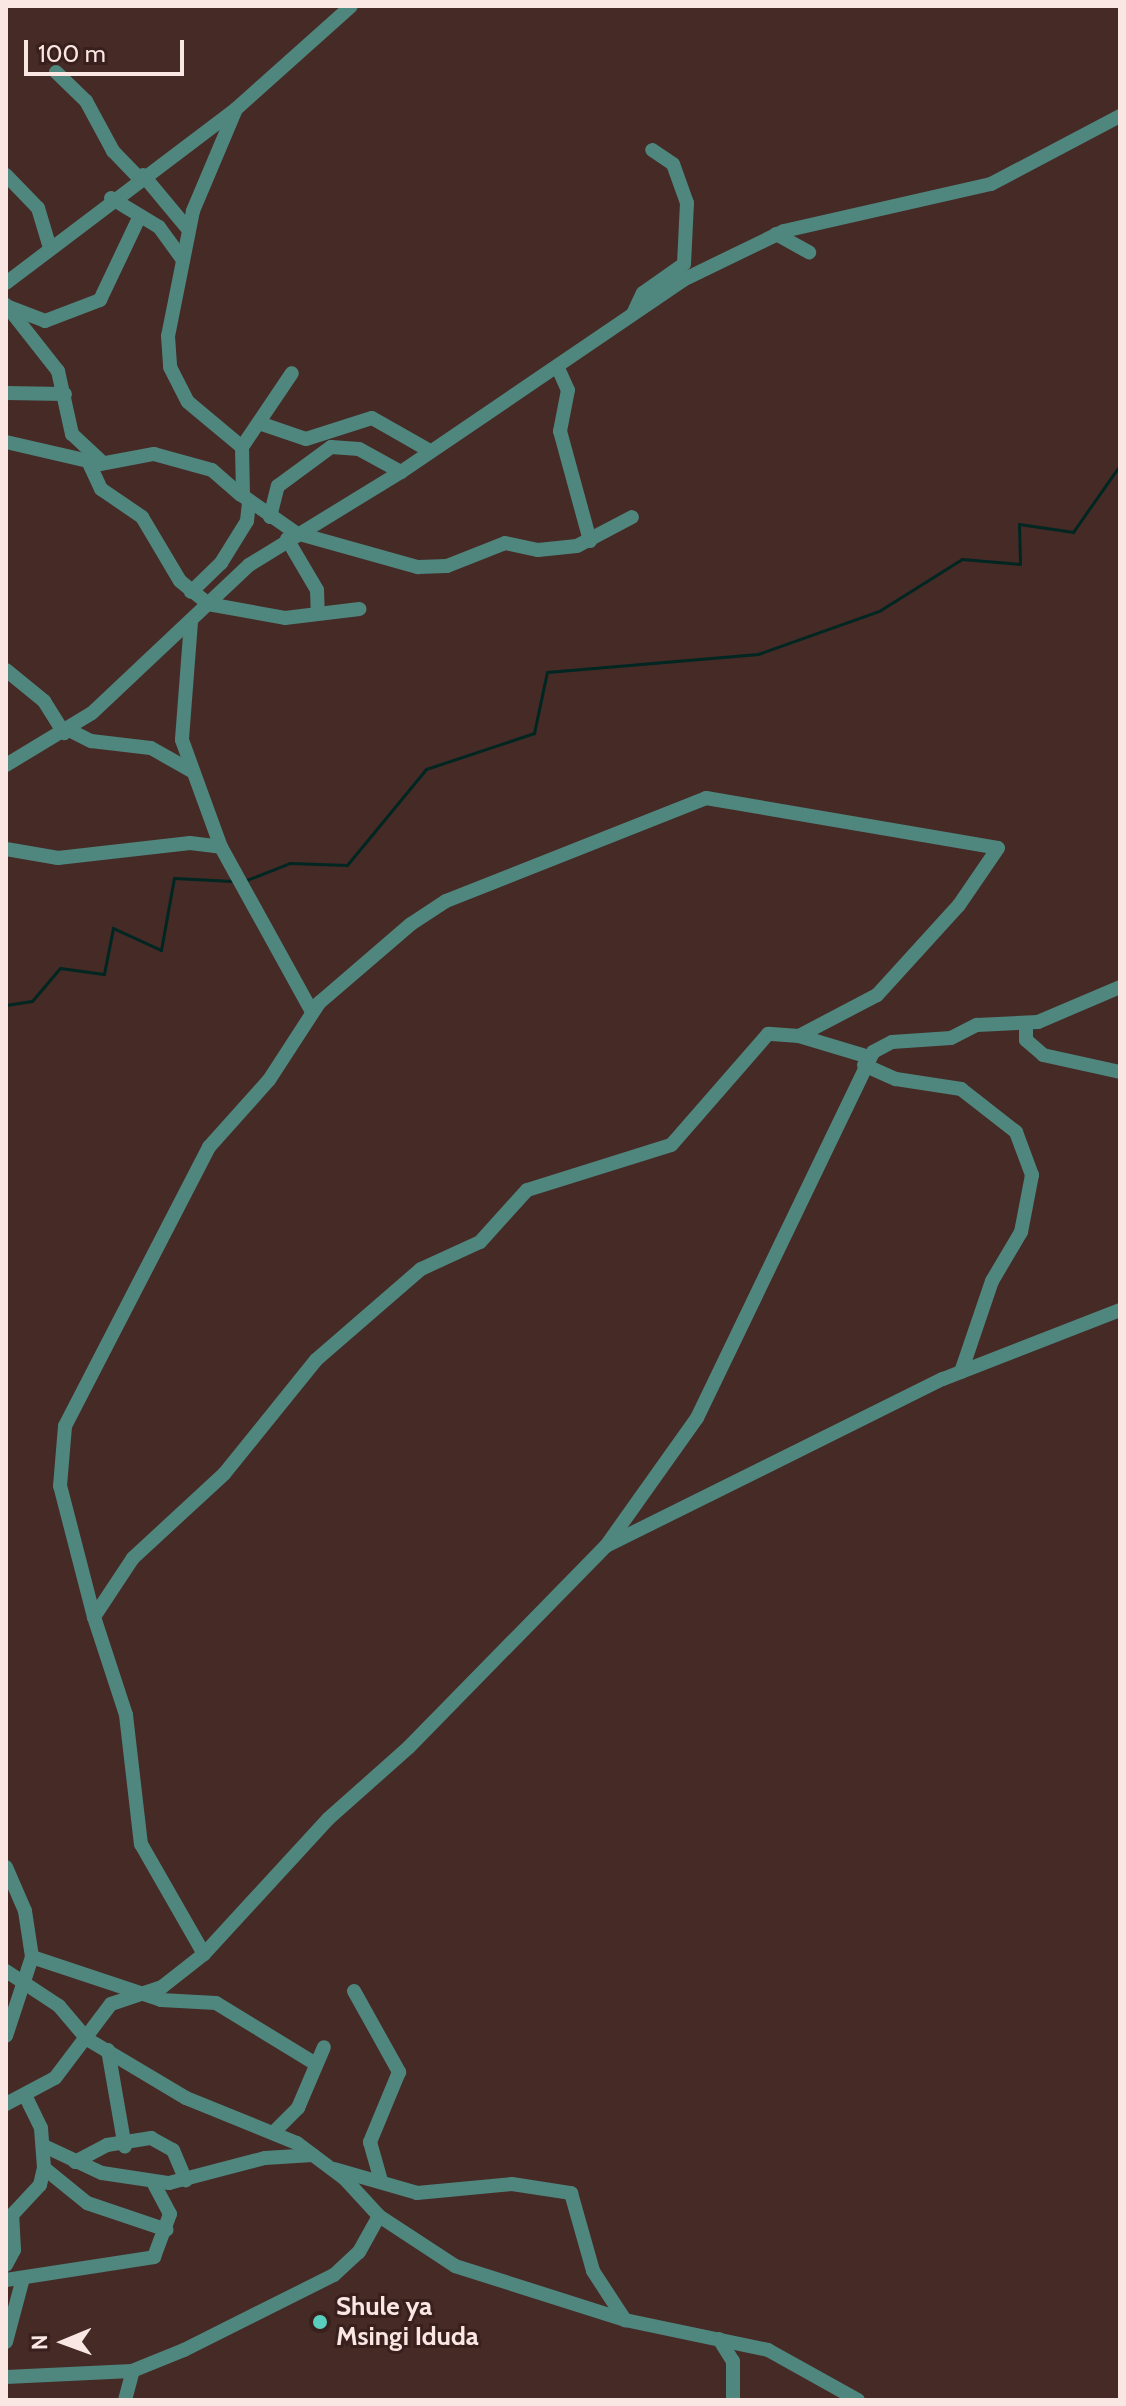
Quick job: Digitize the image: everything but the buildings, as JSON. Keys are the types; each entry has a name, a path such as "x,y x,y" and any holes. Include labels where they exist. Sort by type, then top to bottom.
{"street":[{"path":"6,283 111,198 236,109 351,6"},
{"path":"56,72 86,101 113,151 141,176 188,229"},
{"path":"236,109 188,229 168,336 170,367 188,402 242,447"},
{"path":"6,765 66,731 208,604 291,536 401,472 683,280 775,234 991,184 1120,116"},
{"path":"633,315 643,293 684,264 687,203 673,164 652,150"},
{"path":"6,175 38,208 50,248"},
{"path":"111,198 139,218 159,227 183,260"},
{"path":"7,306 45,321 100,300 139,218"},
{"path":"775,234 809,252"},
{"path":"7,306 58,371 65,394 68,425 96,464 108,496 160,538 191,592 208,604 285,618 359,609"},
{"path":"558,368 568,390 560,431 590,541"},
{"path":"191,592 221,563 247,521 242,447 262,424 292,373"},
{"path":"6,393 65,394"},
{"path":"262,424 306,439 372,418 430,451"},
{"path":"6,442 96,464 154,454 212,470 291,536 317,590 318,613"},
{"path":"270,517 278,486 331,447 359,449 401,472"},
{"path":"291,536 434,568 505,543 553,550 590,541 632,517"},
{"path":"191,622 181,720 190,770 221,847 312,1012"},
{"path":"6,670 44,701 66,731 98,743 151,748 190,770"},
{"path":"204,1954 141,1844 126,1715 94,1617 60,1486 59,1439 113,1344 189,1179 312,1012 432,908 597,847 698,799 998,848 959,905 883,990 799,1036"},
{"path":"6,849 58,858 190,843 221,847"},
{"path":"6,2104 26,2097 55,2078 111,2004 143,1994 204,1954 324,1822 409,1747 606,1546 697,1418 867,1061 892,1042 951,1038 986,1023 1026,1024 1120,987"},
{"path":"1026,1024 1026,1040 1043,1055 1120,1072"},
{"path":"94,1617 133,1558 224,1474 316,1360 421,1269 480,1242 527,1190 671,1145 757,1042 768,1034 799,1036 867,1061 896,1079 961,1089 1016,1132 1032,1175 1021,1232 992,1281 961,1372"},
{"path":"606,1546 961,1372 1120,1310"},
{"path":"6,1867 25,1911 32,1957 28,1981 6,2036"},
{"path":"32,1957 143,1994 227,2008 316,2064"},
{"path":"6,1971 28,1981 87,2039 186,2098 275,2131 313,2155 379,2216 479,2276 625,2320 778,2354 858,2400"},
{"path":"354,1991 399,2072 370,2142 381,2181"},
{"path":"275,2131 298,2108 324,2047"},
{"path":"108,2050 125,2147"},
{"path":"6,2265 14,2250 12,2215 40,2185 44,2168 44,2146 26,2097"},
{"path":"75,2162 107,2145 125,2147 157,2139 173,2150 186,2180"},
{"path":"44,2146 75,2162 153,2182 186,2180 265,2158 313,2155"},
{"path":"44,2168 87,2203 167,2230"},
{"path":"330,2169 423,2194 512,2184 571,2193 593,2271 625,2320"},
{"path":"6,2280 143,2262 154,2257 167,2230 169,2204 153,2182"},
{"path":"6,2377 132,2371 184,2350 334,2275 359,2252 379,2216"},
{"path":"6,2342 23,2278"},
{"path":"719,2339 733,2361 733,2400"},
{"path":"125,2400 132,2373"}],"waterway":[{"path":"244,881 290,863 347,865 426,769 534,733 547,672 758,654 879,611 962,559 1020,564 1019,524 1073,532 1120,465"},
{"path":"6,1005 32,1001 60,968 104,974 113,928 161,950 174,878 232,881"}],"place":[{"name":"Shule ya Msingi Iduda","path":"320,2322"}]}
